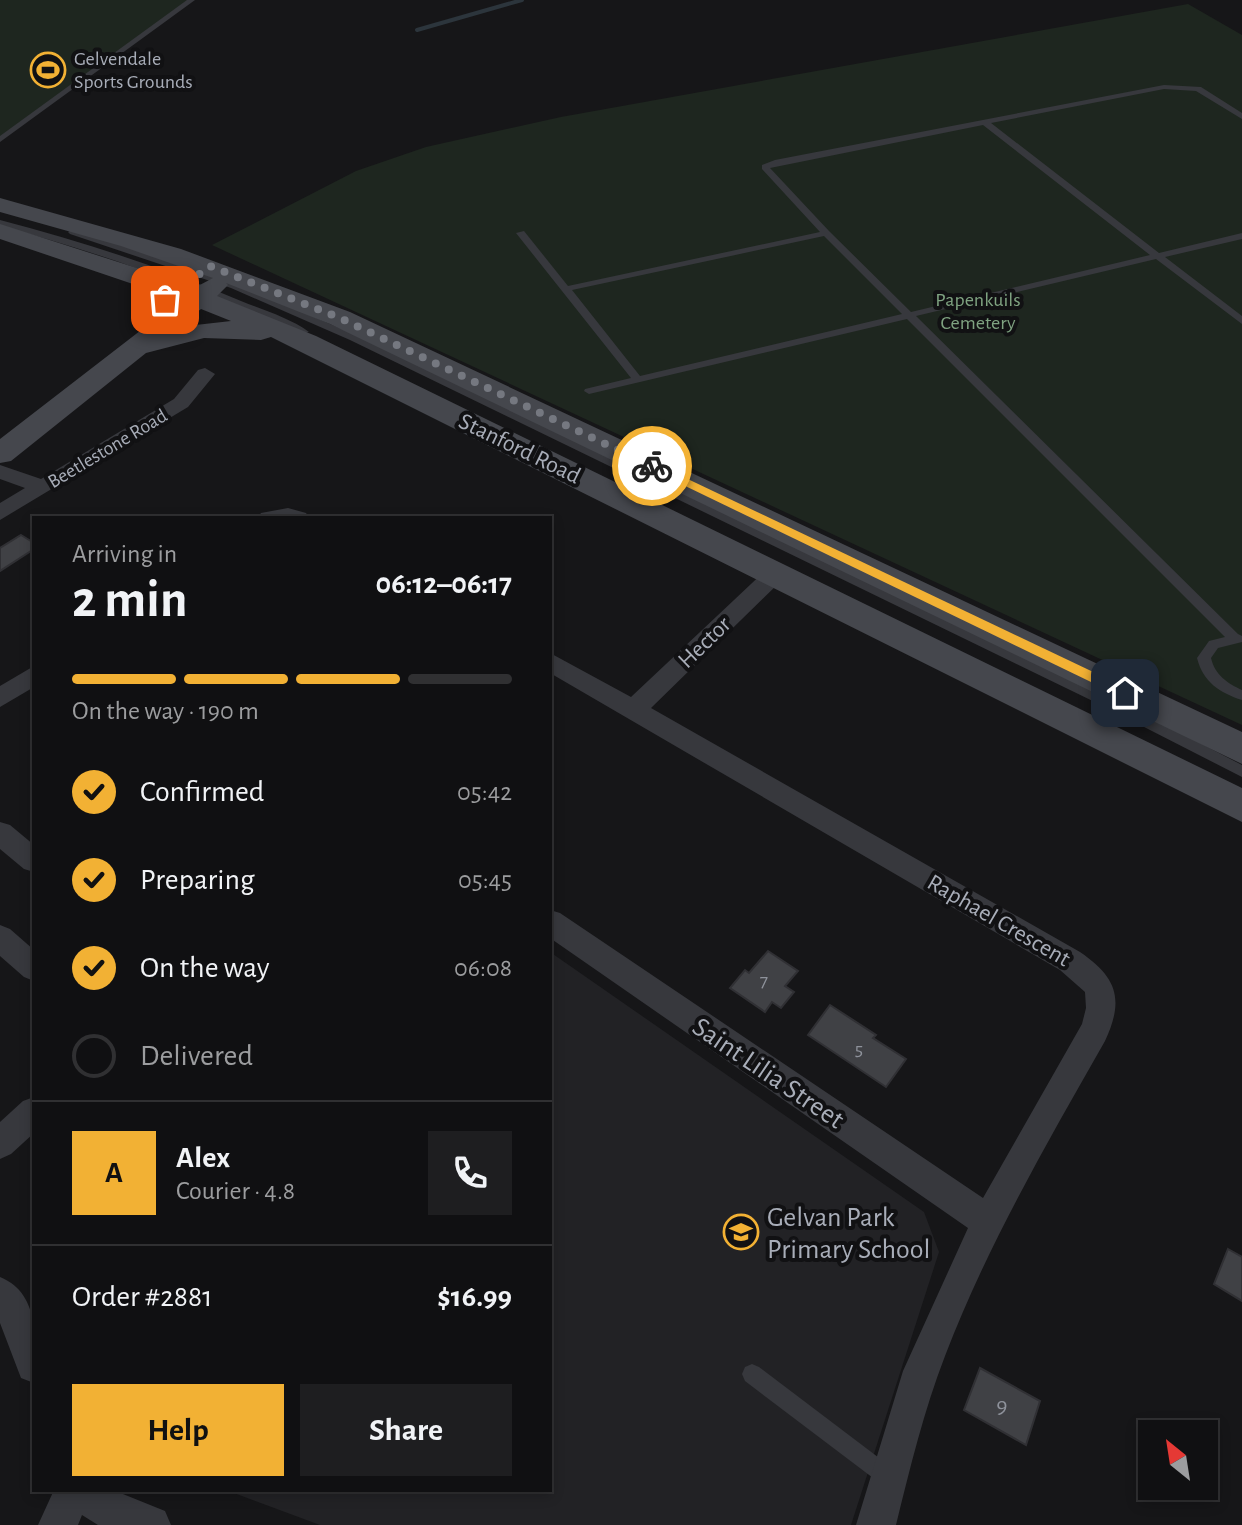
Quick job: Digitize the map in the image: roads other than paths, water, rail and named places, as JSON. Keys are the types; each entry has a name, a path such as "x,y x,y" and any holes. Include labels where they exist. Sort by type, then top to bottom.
{"main road":[{"name":"Stanford Road","path":"0,205 95,228 204,282 306,342 1242,806"},
{"name":"Stanford Road","path":"0,231 340,318 1242,749"},
{"path":"0,454 132,352 204,282"},
{"path":"0,426 204,282"},
{"path":"132,352 175,335 216,329 254,331 306,342"}],"street":[{"name":"Beetlestone Road","path":"0,513 181,403 205,374"},
{"path":"0,472 43,487"},
{"name":"Hector","path":"633,710 775,574"},
{"name":"Raphael Crescent","path":"552,663 1047,947 1085,971 1096,983 1103,1003 1098,1022 989,1222 928,1353 876,1525"},
{"path":"0,698 32,676"},
{"path":"0,833 32,859"},
{"name":"Saint Lilia Street","path":"552,923 989,1222"},
{"path":"0,938 32,966"},
{"path":"0,1143 32,1114"},
{"path":"0,1295 11,1306 20,1323 32,1359"},
{"path":"58,1525 75,1492"},
{"path":"79,1492 114,1513 151,1525"}],"lane":[{"path":"0,140 192,0"},
{"path":"1238,639 826,233 765,167 1174,86 1198,89 1242,117"},
{"path":"984,122 1242,321"},
{"path":"0,211 354,338 1038,668 1242,771"},
{"path":"0,223 204,282 1242,791"},
{"path":"521,233 637,379"},
{"path":"565,289 826,233"},
{"path":"589,391 1242,236"},
{"path":"1238,639 1214,644 1207,650 1205,667 1219,684 1242,695"},
{"path":"752,1374 889,1477"}],"waterway":[{"path":"417,30 522,0"}],"place":[{"name":"Gelvendale Sports Grounds","path":"48,70"},
{"name":"Gelvan Park Primary School","path":"741,1232"}],"park label":[{"name":"Papenkuils Cemetery","path":"978,310"}]}
